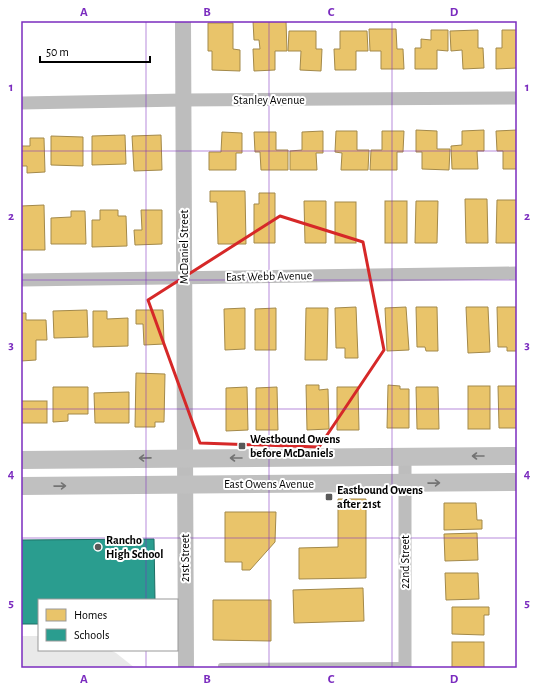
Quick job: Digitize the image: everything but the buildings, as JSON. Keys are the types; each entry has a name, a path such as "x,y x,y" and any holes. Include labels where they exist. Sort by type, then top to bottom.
{"main road":[{"name":"East Owens Avenue","path":"21,486 185,472 405,457 517,456"},
{"name":"East Owens Avenue","path":"21,460 185,472 405,483 517,482"}],"street":[{"name":"McDaniel Street","path":"182,21 185,472"},
{"name":"Stanley Avenue","path":"21,103 183,100 517,98"},
{"name":"East Webb Avenue","path":"21,280 517,273"},
{"name":"22nd Street","path":"405,457 406,667"},
{"name":"21st Street","path":"185,472 186,668"}],"lane":[{"path":"221,668 221,666 406,667"}],"highlighted area":[{"path":"280,216 363,242 384,350 319,447 200,443 148,300"}],"shaded area":[{"path":"21,636 38,636 38,651 112,651 135,668 21,668"}],"place":[{"name":"Westbound Owens before McDaniels","path":"242,446"},
{"name":"Eastbound Owens after 21st","path":"329,497"},
{"name":"Rancho High School","path":"98,547"}]}
